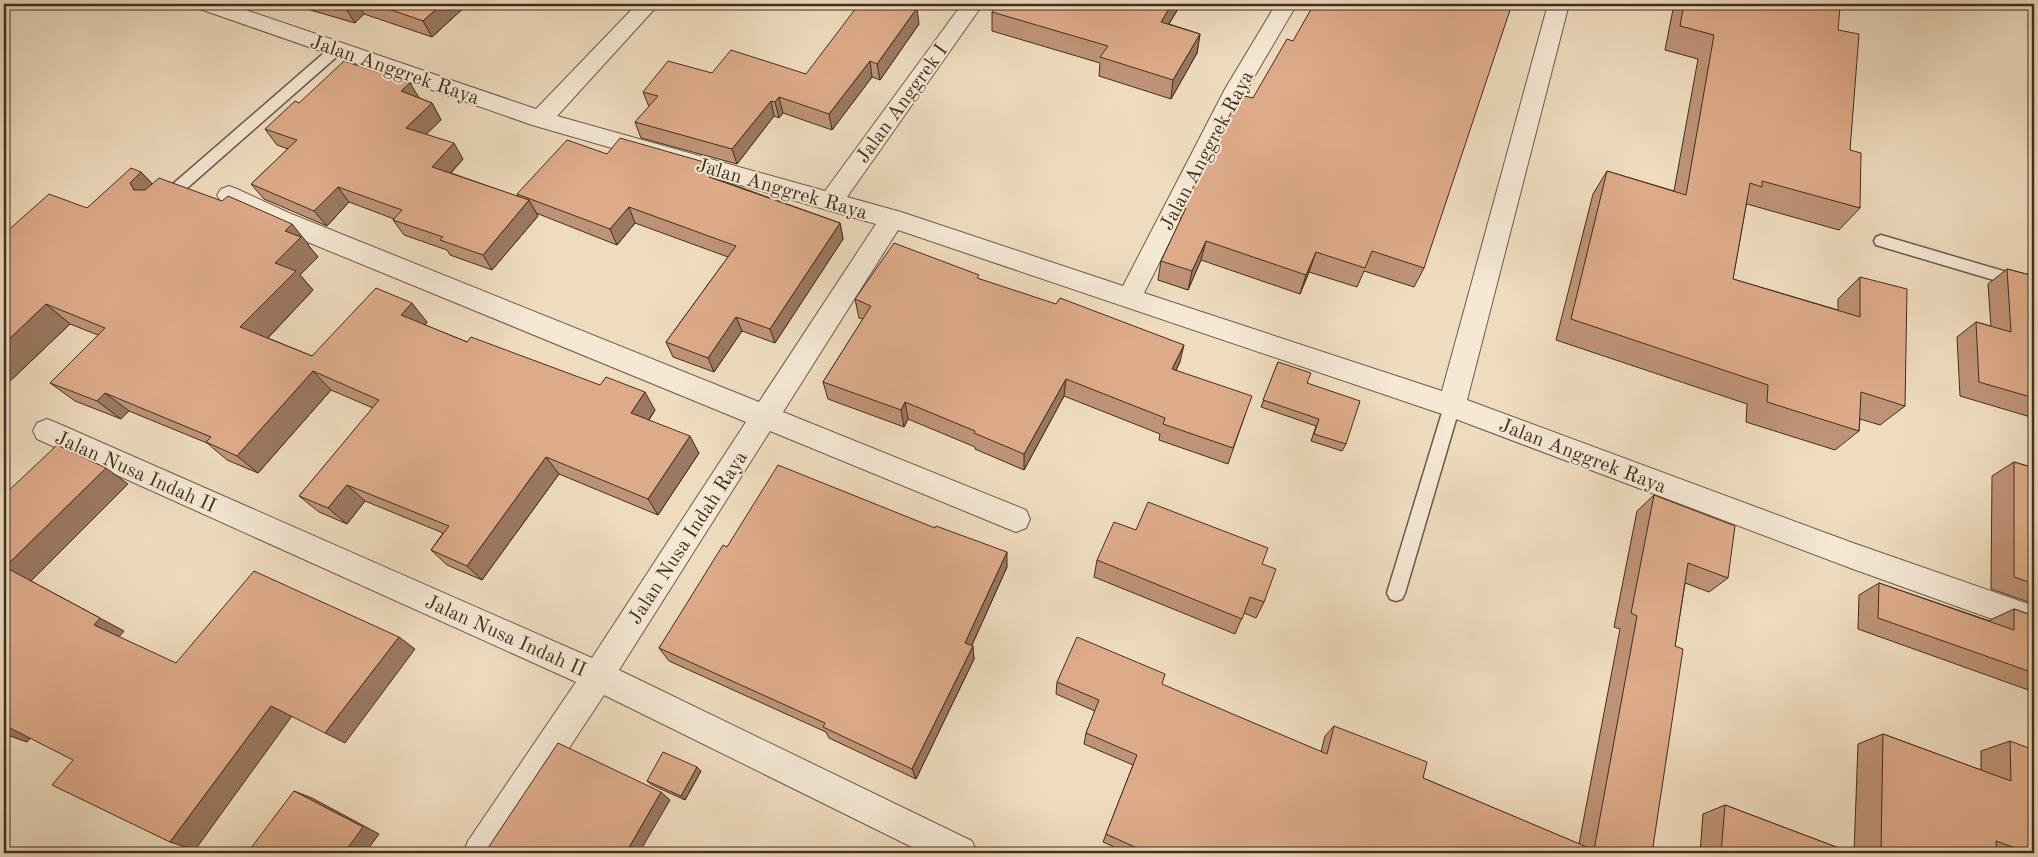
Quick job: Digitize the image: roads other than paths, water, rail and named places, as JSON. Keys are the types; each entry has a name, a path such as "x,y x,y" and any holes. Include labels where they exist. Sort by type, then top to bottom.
{"street":[{"name":"Jalan Anggrek Raya","path":"207,4 540,119 892,220 1452,406 1853,556 2034,620"},
{"path":"540,119 649,4"},
{"name":"Jalan Anggrek I","path":"830,202 973,4"},
{"name":"Jalan Anggrek Raya","path":"1128,298 1236,90 1286,4"},
{"path":"1452,406 1559,4"},
{"path":"229,196 280,220 1016,519"},
{"name":"Jalan Nusa Indah Raya","path":"480,853 598,676 892,220"},
{"name":"Jalan Nusa Indah II","path":"47,431 598,676 960,853"}],"lane":[{"path":"159,205 337,49"},
{"path":"1881,241 2034,286"},
{"path":"1396,593 1452,406"}]}
